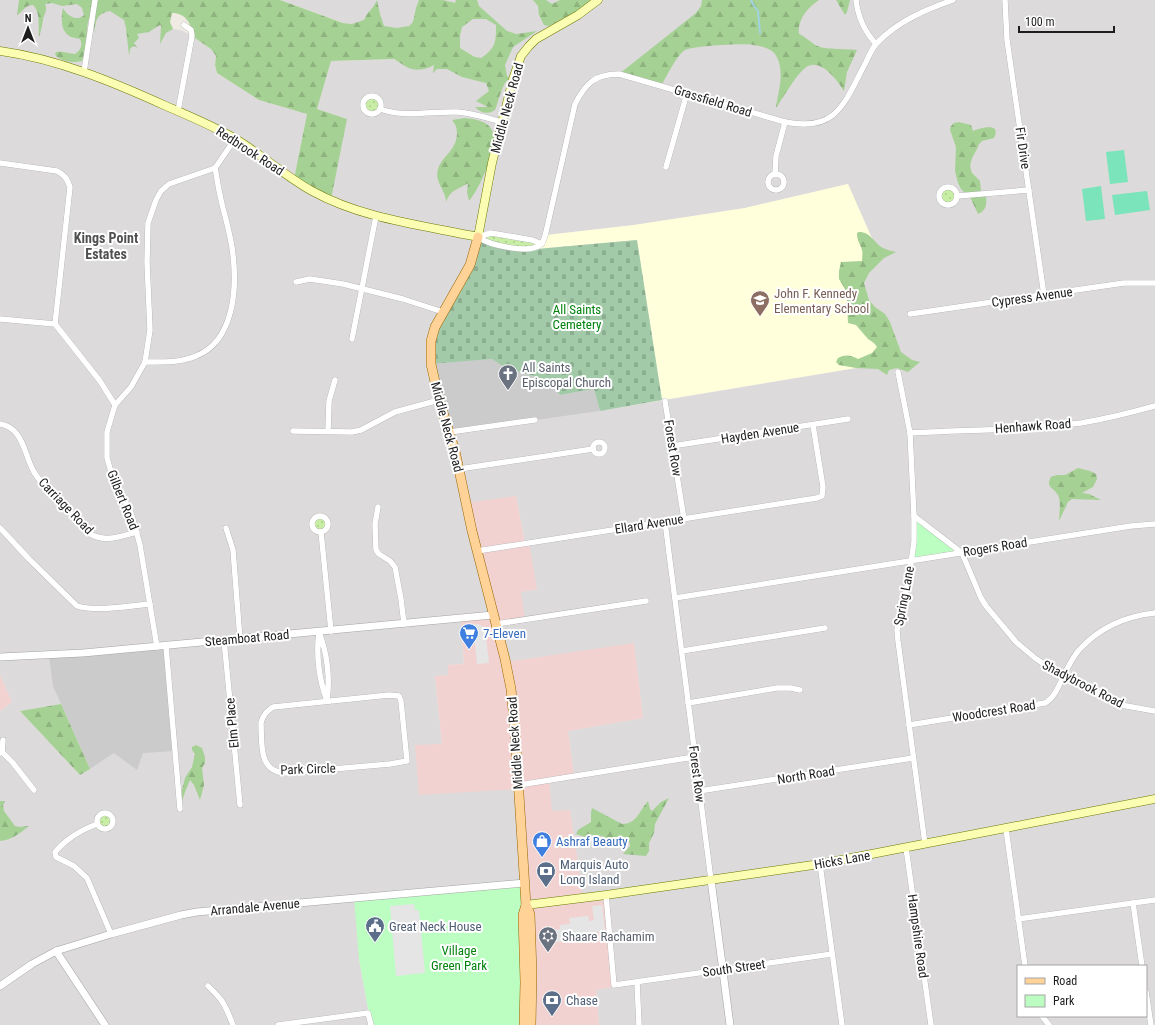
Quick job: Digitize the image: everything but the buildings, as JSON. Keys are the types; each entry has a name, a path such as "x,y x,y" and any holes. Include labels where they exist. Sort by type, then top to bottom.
{"main road":[{"name":"Middle Neck Road","path":"531,1025 532,974 530,914 526,905 524,883 519,785 511,689 477,551 450,432 439,400 431,364 430,352 435,327 470,266 478,237 502,122 521,56 536,39 578,15 598,0"},
{"name":"Redbrook Road","path":"0,51 38,58 117,83 235,139 268,163 312,191 350,208 376,216 478,237"},
{"name":"Hicks Lane","path":"526,905 820,864 1155,799"},
{"name":"Middle Neck Road","path":"524,1025 525,988 523,915 526,905"}],"street":[{"path":"84,72 95,0"},
{"path":"856,0 862,26 867,35 876,44"},
{"name":"Grassfield Road","path":"542,244 575,104 582,90 592,80 601,76 619,74 785,122 806,125 814,124 824,121 834,115 844,103 876,44 898,25 911,17 953,0"},
{"name":"Fir Drive","path":"1005,0 1007,40 1044,295"},
{"path":"178,111 192,36 191,30 184,25"},
{"path":"666,167 688,94"},
{"path":"380,109 398,114 450,112 466,113 502,122"},
{"path":"774,174 776,156 785,122"},
{"path":"215,168 219,194 228,228 233,256 233,294 226,326 218,340 197,356 182,361 145,362 150,330 147,236 151,210 161,191 169,184 215,168 235,139"},
{"path":"0,163 57,171 67,178 70,187 55,324 100,381 116,405"},
{"path":"957,196 1029,190"},
{"path":"352,339 376,216"},
{"path":"478,237 491,233 532,240 542,244"},
{"path":"478,237 484,242 524,249 534,248 542,244"},
{"path":"296,282 314,279 403,299 443,312"},
{"name":"Cypress Avenue","path":"910,314 1124,283 1155,283"},
{"path":"0,319 55,324"},
{"name":"Gilbert Road","path":"145,362 131,386 116,405 107,432 107,458 112,475 131,513 137,532 142,553 157,647"},
{"name":"Spring Lane","path":"898,372 910,433 914,542 908,583 897,630 924,844"},
{"path":"328,431 329,401 335,380"},
{"path":"293,431 360,430 395,412 439,400"},
{"name":"Forest Row","path":"665,401 684,519"},
{"name":"Henhawk Road","path":"910,433 1038,426 1081,422 1118,416 1155,406"},
{"path":"450,432 535,420"},
{"name":"Hayden Avenue","path":"672,446 848,420"},
{"name":"Carriage Road","path":"0,424 14,429 30,464 41,483 90,534 98,538 109,539 137,532"},
{"name":"Ellard Avenue","path":"477,551 817,498 822,496 823,487 813,425"},
{"path":"459,469 593,449"},
{"path":"378,507 375,524 376,550 395,567 404,624"},
{"name":"Shadybrook Road","path":"914,516 962,553 981,598 1005,630 1034,658 1057,673 1080,682 1121,705 1155,711"},
{"name":"Forest Row","path":"665,522 694,757 730,1025"},
{"name":"Rogers Road","path":"675,598 1131,526 1155,524"},
{"path":"0,528 78,606 86,609 95,609 150,604"},
{"path":"226,528 233,550 240,639"},
{"path":"321,532 331,630"},
{"path":"495,620 646,602"},
{"name":"Woodcrest Road","path":"909,725 1045,703 1052,697 1079,650 1100,632 1113,624 1133,616 1155,613"},
{"name":"Steamboat Road","path":"0,657 82,653 157,647 404,624 495,620"},
{"path":"682,651 825,628"},
{"path":"319,632 325,646 329,686 327,701"},
{"name":"Elm Place","path":"224,640 240,805"},
{"path":"166,646 180,809"},
{"path":"688,703 777,688 791,688 800,690"},
{"name":"Park Circle","path":"389,695 399,696 402,706 407,761 390,764 287,773 279,773 270,769 265,763 262,745 261,723 265,712 279,705 327,701 389,695"},
{"path":"3,740 1,753 12,763 34,790"},
{"path":"519,785 694,757"},
{"name":"North Road","path":"699,792 913,758"},
{"path":"97,824 78,833 60,846 55,852 56,857 74,866 87,878 111,934"},
{"path":"1006,829 1025,965"},
{"name":"Hampshire Road","path":"906,848 931,1025"},
{"path":"820,864 842,1025"},
{"name":"Arrandale Avenue","path":"1,983 56,951 111,934 197,912 524,883"},
{"name":"South Street","path":"606,895 614,985 832,954"},
{"path":"1018,919 1155,900"},
{"path":"1133,903 1142,965"},
{"path":"56,951 105,1025"},
{"path":"637,982 639,1025"},
{"path":"208,986 221,998 225,1004 232,1025"},
{"path":"1147,999 1151,1025"},
{"path":"281,1025 368,1013 371,1025"}],"shaded area":[{"path":"0,0 124,0 173,29 181,30 192,36 211,49 216,56 215,65 217,73 259,100 307,114 294,179 347,119 317,109 331,61 437,58 509,77 460,48 413,32 344,23 280,0 702,0 701,6 696,13 684,46 810,0 1155,0 1155,1025 599,1025 596,990 613,987 583,898 570,811 551,811 549,780 574,776 568,731 643,718 634,644 506,662 496,624 521,592 537,589 525,543 516,496 501,499 493,615 461,619 464,664 448,665 448,675 435,676 442,744 415,746 519,789 524,883 359,959 371,1025 0,1025 0,986 3,984 0,981 0,711 12,702 0,675","holes":["848,184 854,271 886,363 600,411 535,420 478,238 544,243 547,235 634,225 745,208","61,704 114,753 80,775 20,711"]},
{"name":"John F. Kennedy Elementary School","path":"848,184 879,254 854,271 886,363 662,400 637,240 535,249 547,235 634,225 745,208"},
{"path":"492,359 504,367 542,379 560,395 594,389 600,411 450,432 431,364"},
{"path":"516,496 525,543 529,542 537,589 521,592 525,620 496,625 506,662 634,643 643,718 568,731 574,776 549,780 552,811 570,810 583,898 606,895 614,987 596,990 599,1025 528,1025 519,789 419,795 415,745 442,744 435,676 448,675 448,665 464,664 461,618 493,615 466,503"},
{"path":"478,624 485,628 489,663 477,664 474,635 467,636 465,625"},
{"path":"166,646 175,751 143,753 137,770 114,753 90,769 53,686 49,655"},
{"path":"0,675 12,702 0,711"},
{"path":"414,904 415,910 419,910 425,973 396,976 390,906"},
{"path":"602,905 605,931 567,935 567,941 555,942 554,930 560,929 560,925 570,924 569,918 588,916 589,921 594,920 592,906"}],"green space":[{"path":"19,0 280,0 343,23 352,24 364,20 377,0 384,26 397,28 409,26 413,22 419,0 443,0 455,3 456,0 477,0 479,6 507,31 516,34 537,31 513,47 505,65 507,76 510,78 505,83 495,110 487,113 480,111 475,107 488,107 476,101 489,91 486,83 462,77 447,69 437,69 433,73 434,65 416,70 408,68 394,59 331,61 317,109 347,119 331,199 294,179 307,114 259,100 217,73 215,65 216,56 211,49 192,36 189,23 181,15 172,13 170,22 173,29 166,33 160,44 161,25 149,32 137,34 139,38 134,43 138,49 135,46 132,47 130,49 129,56 124,20 110,11 105,12 97,19 94,34 93,13 90,16 88,23 87,44 82,61 68,62 56,56 55,53 62,52 75,54 79,51 81,43 80,39 71,37 65,32 62,24 63,8 70,16 78,18 84,15 82,8 77,4 62,6 52,3 45,4 46,10 39,37 39,20 36,8 33,5 26,7 17,15","holes":["473,19 486,19 496,25 494,44 490,51 481,58 475,57 460,48 462,27"]},
{"path":"533,0 546,0 552,4 560,0 590,0 579,10 549,26 544,25 539,15 538,6"},
{"path":"702,0 819,0 804,14 800,24 799,34 820,47 857,50 847,72 844,91 838,82 824,68 813,65 808,66 800,73 776,108 781,74 775,54 771,50 748,44 708,46 685,50 675,61 661,86 619,74 696,13 701,6"},
{"path":"836,0 850,0 845,15"},
{"path":"369,97 375,97 379,101 379,107 375,111 369,111 365,107 365,101"},
{"path":"465,118 482,121 489,126 493,133 493,148 487,168 478,188 469,201 467,192 468,183 453,192 446,202 437,174 438,169 440,164 452,149 456,140 456,128 452,120"},
{"path":"959,122 971,125 973,131 990,127 995,130 996,133 994,138 982,141 979,144 970,166 972,173 980,181 981,191 986,197 985,207 983,211 978,214 971,199 961,189 955,171 956,147 950,130 954,123"},
{"path":"1124,150 1128,182 1110,184 1106,152"},
{"path":"1101,186 1105,219 1086,221 1082,189"},
{"path":"945,189 951,189 955,193 955,199 951,203 945,203 941,199 941,193"},
{"path":"1147,191 1150,210 1115,215 1112,195"},
{"path":"857,233 867,234 883,248 896,252 884,258 869,273 864,283 869,300 875,307 885,314 890,322 901,352 912,360 920,362 908,372 897,368 889,370 887,375 878,369 856,368 839,365 836,362 838,358 846,356 858,359 872,353 877,347 856,325 848,323 845,289 839,279 841,262 862,261 862,251 857,236"},
{"path":"491,235 540,244 524,248 486,241 480,238"},
{"name":"All Saints Cemetery","path":"477,238 526,250 637,240 662,400 600,411 594,389 560,395 542,379 504,367 492,359 431,364 432,341 468,271"},
{"path":"1078,468 1096,474 1097,479 1093,487 1082,493 1089,494 1101,500 1072,499 1068,502 1059,521 1059,498 1050,486 1049,481 1051,477 1065,475"},
{"path":"320,517 325,519 327,524 325,529 320,531 315,529 313,524 315,519"},
{"path":"915,520 958,552 913,559"},
{"path":"61,704 90,769 80,775 20,711"},
{"path":"196,745 202,748 205,757 205,763 202,768 204,785 200,800 194,785 190,780 182,801 182,790 185,778 192,767 195,754 192,747"},
{"path":"669,798 655,824 654,833 649,843 649,851 646,856 623,854 630,846 628,842 624,840 613,842 603,836 585,837 576,834 578,830 591,822 592,808 622,824 631,822 648,801 652,811 661,802"},
{"path":"0,801 5,801 3,805 4,811 15,826 29,826 12,838 0,841"},
{"path":"105,814 110,816 112,821 110,826 105,828 100,826 98,821 100,816"},
{"name":"Village Green Park","path":"524,883 528,1025 371,1025 359,959 354,898"}],"waterway":[{"path":"751,0 758,11 760,33"}],"place":[{"name":"John F. Kennedy Elementary School","path":"760,317"},
{"name":"All Saints Episcopal Church","path":"508,391"},
{"name":"7-Eleven","path":"469,650"},
{"name":"Ashraf Beauty","path":"542,858"},
{"name":"Marquis Auto Long Island","path":"546,888"},
{"name":"Great Neck House","path":"375,943"},
{"name":"Shaare Rachamim","path":"548,953"},
{"name":"Chase","path":"552,1017"}],"district":[{"name":"Kings Point Estates","path":"106,246"}]}
